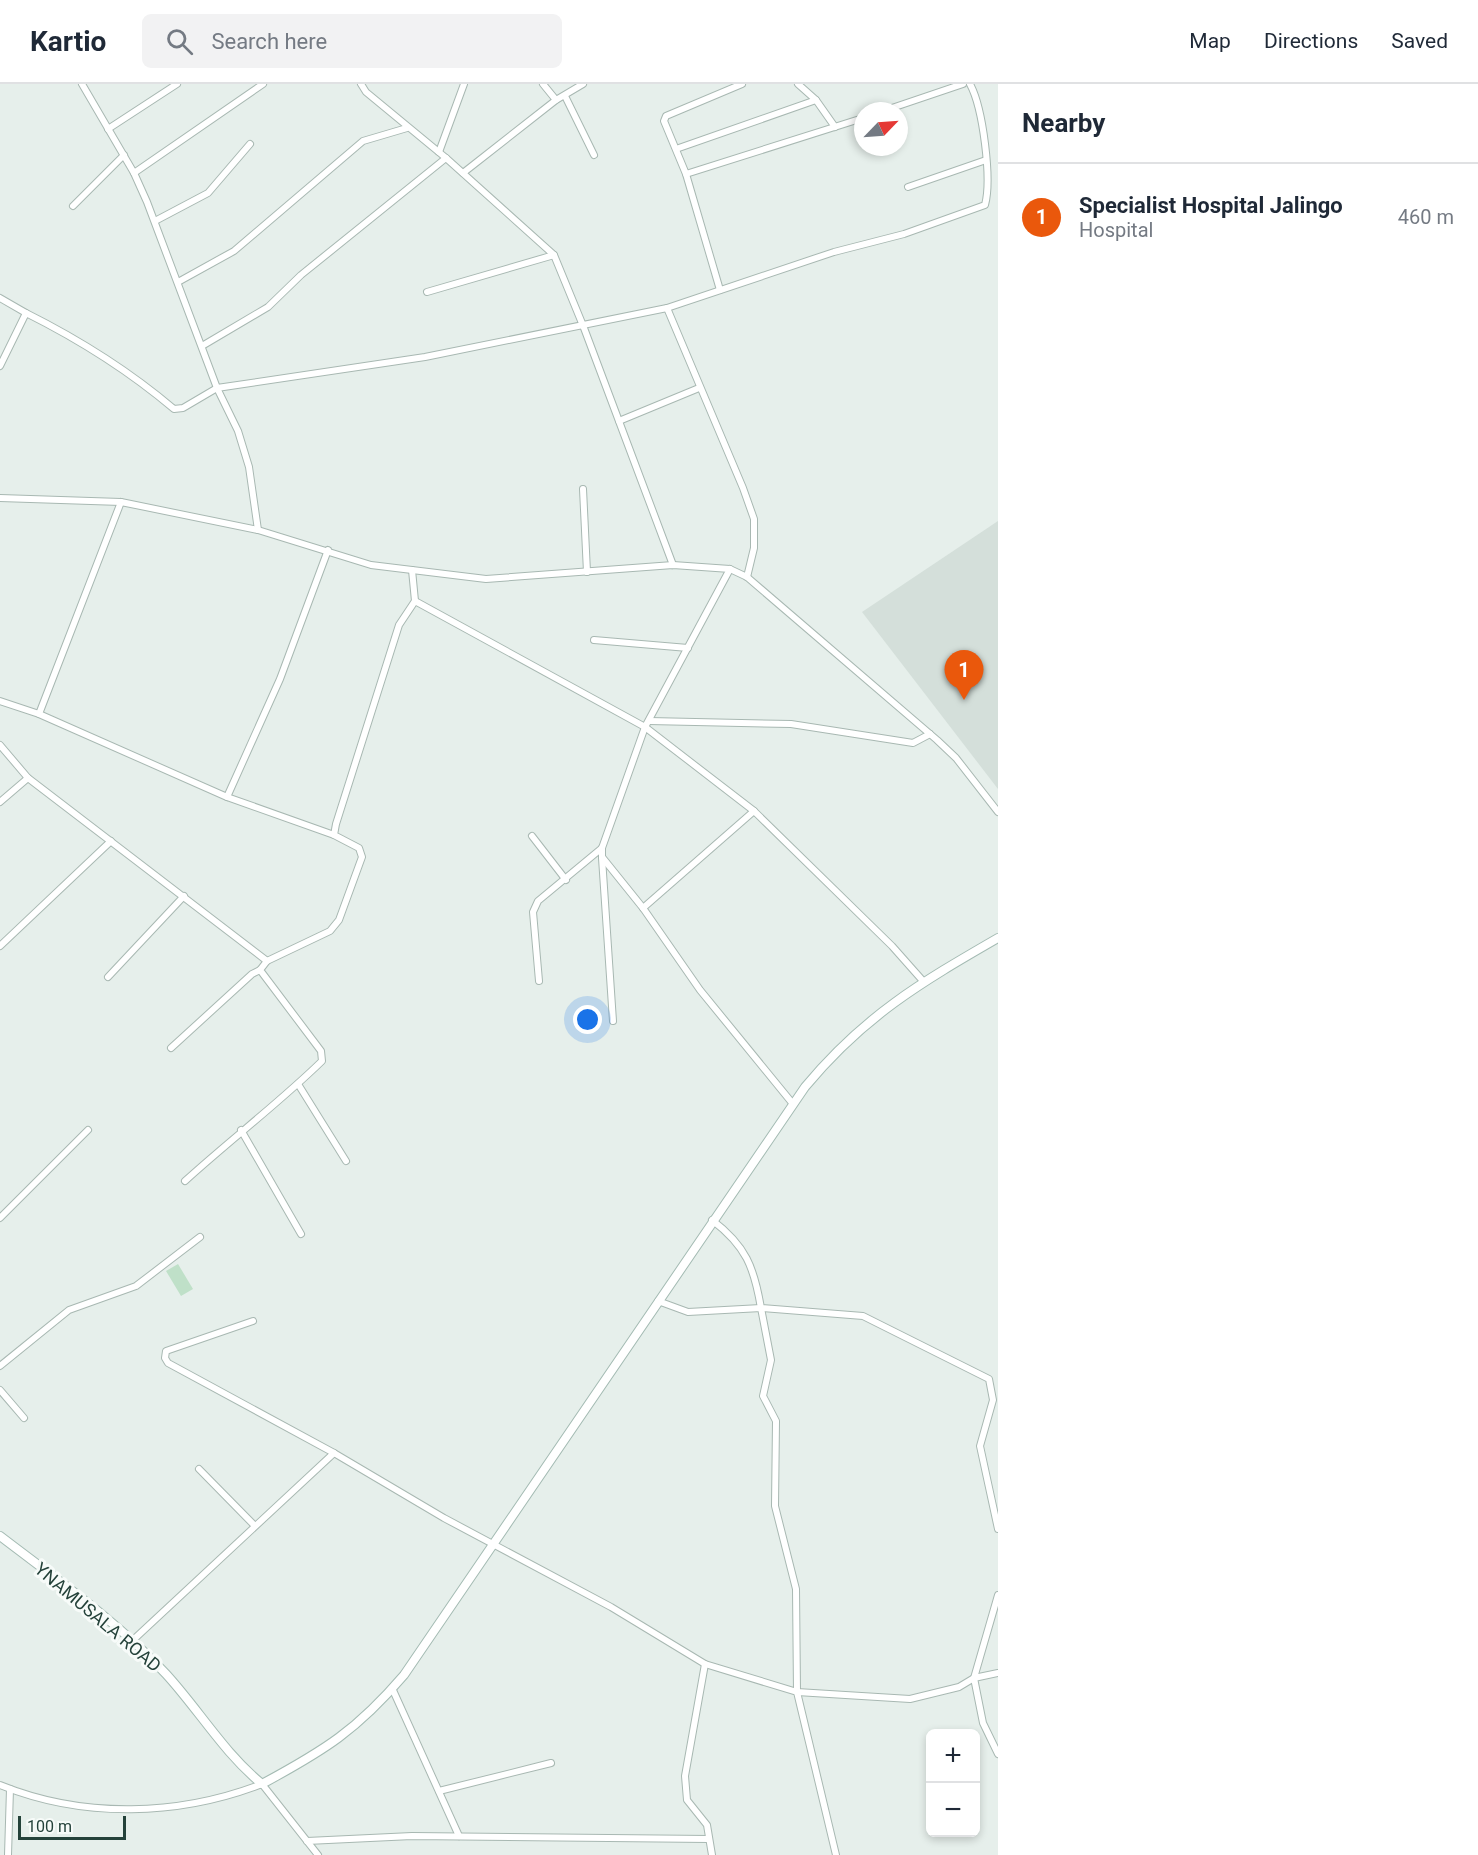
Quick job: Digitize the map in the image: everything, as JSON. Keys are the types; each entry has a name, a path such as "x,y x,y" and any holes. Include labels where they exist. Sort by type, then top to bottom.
{"main road":[{"path":"262,1784 325,1749 372,1711 392,1689 793,1104 844,1042 894,1000 998,938"},
{"name":"YNAMUSALA ROAD","path":"1,1538 132,1641 166,1674 239,1762 262,1784"}],"street":[{"path":"82,84 134,173 155,221 217,388 238,431 249,467 258,530"},
{"path":"108,129 177,84"},
{"path":"134,173 263,84"},
{"path":"361,84 366,92 446,158 554,255 583,325 673,565"},
{"path":"366,92 369,84"},
{"path":"439,152 464,84"},
{"path":"543,84 556,100"},
{"path":"463,173 556,100 583,84"},
{"path":"720,290 686,174 664,121 666,117 742,84"},
{"path":"798,84 816,100 835,127"},
{"path":"908,103 963,84"},
{"path":"0,297 87,344 142,382 174,409 183,408 217,388 425,357 667,308 834,252 904,234 985,205 986,160 976,94 970,84"},
{"path":"565,96 594,155"},
{"path":"676,149 816,100"},
{"path":"686,174 854,121"},
{"path":"178,282 234,250 363,141 407,128"},
{"path":"155,221 208,193 250,144"},
{"path":"73,206 124,155"},
{"path":"202,346 282,296 301,276 446,158"},
{"path":"908,187 986,160"},
{"path":"427,292 554,255"},
{"path":"667,308 754,519 754,548 747,577"},
{"path":"0,366 26,313"},
{"path":"619,421 699,388"},
{"path":"582,489 587,572"},
{"path":"0,498 121,502 258,530 371,565 486,579 673,565 730,569 747,577 930,734 956,758 998,812"},
{"path":"39,714 121,502"},
{"path":"227,797 280,679 328,550"},
{"path":"613,1021 602,848 647,724 730,569"},
{"path":"334,835 399,625 415,601 412,570"},
{"path":"415,601 647,724 754,811 892,946 923,981"},
{"path":"594,640 688,648"},
{"path":"0,702 39,714 227,797 334,835 359,848 362,857 339,920 330,931 267,961 261,970 252,974 171,1048"},
{"path":"647,724 791,724 914,743 930,734"},
{"path":"0,745 28,778 267,961"},
{"path":"0,802 28,778"},
{"path":"643,908 754,811"},
{"path":"532,836 566,880"},
{"path":"0,946 111,841"},
{"path":"539,981 533,912 538,902 602,848"},
{"path":"602,857 643,908 700,990 793,1104"},
{"path":"108,977 184,896"},
{"path":"185,1181 322,1061 321,1051 261,970"},
{"path":"298,1084 346,1161"},
{"path":"0,1218 88,1130"},
{"path":"241,1130 301,1234"},
{"path":"712,1220 732,1236 750,1262 761,1308 771,1360 763,1396 776,1421 774,1506 796,1589 797,1692 836,1855"},
{"path":"0,1366 69,1310 136,1286 200,1237"},
{"path":"658,1301 688,1312 761,1308 862,1316 989,1379 993,1400 980,1446 998,1529"},
{"path":"253,1321 166,1352 165,1358 168,1363 611,1607 705,1664 797,1692 910,1699 959,1687 974,1678 998,1673"},
{"path":"0,1390 24,1418"},
{"path":"132,1641 334,1453"},
{"path":"199,1469 254,1525"},
{"path":"998,1595 974,1678 983,1723 998,1754"},
{"path":"705,1664 686,1776 687,1800 707,1825 712,1855"},
{"path":"392,1689 459,1836"},
{"path":"439,1791 551,1763"},
{"path":"0,1785 59,1802 148,1810 228,1797 262,1784 318,1855"},
{"path":"8,1855 10,1789"},
{"path":"307,1841 459,1836 709,1839"}],"shaded area":[{"path":"998,521 998,789 862,612"}],"green space":[{"path":"178,1264 193,1289 181,1296 166,1271"}],"place":[{"name":"Specialist Hospital Jalingo","path":"964,700"}]}
